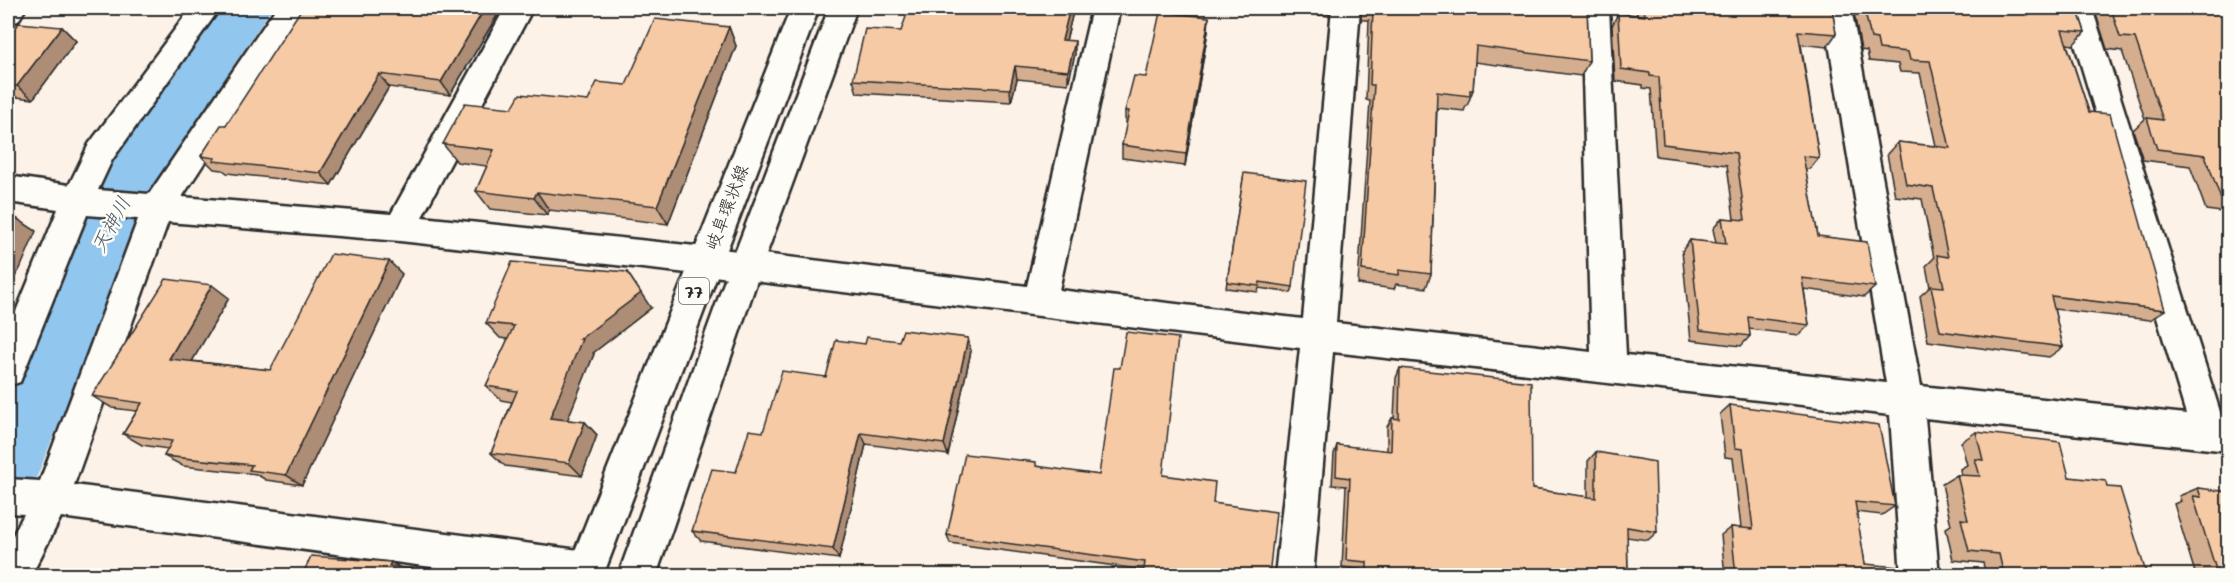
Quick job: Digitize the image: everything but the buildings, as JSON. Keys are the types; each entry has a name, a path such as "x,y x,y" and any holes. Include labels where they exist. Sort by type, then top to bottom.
{"street":[{"path":"8,13 12,8"},
{"path":"8,371 83,201 100,153 206,8"},
{"path":"11,576 49,499 153,206 291,8"},
{"path":"400,228 519,8"},
{"name":"岐阜環状線","path":"586,572 805,8"},
{"name":"77","path":"636,576 746,266 843,8"},
{"path":"1040,303 1106,8"},
{"path":"1294,576 1318,336 1346,8"},
{"path":"1595,8 1609,368"},
{"path":"1837,8 1906,400 1920,576"},
{"path":"8,189 83,201 400,228 705,261 1318,336 2219,434 2078,8"},
{"path":"8,496 49,499 586,572"}],"waterway":[{"name":"天神川","path":"8,456 100,240 196,72 241,8"}]}
